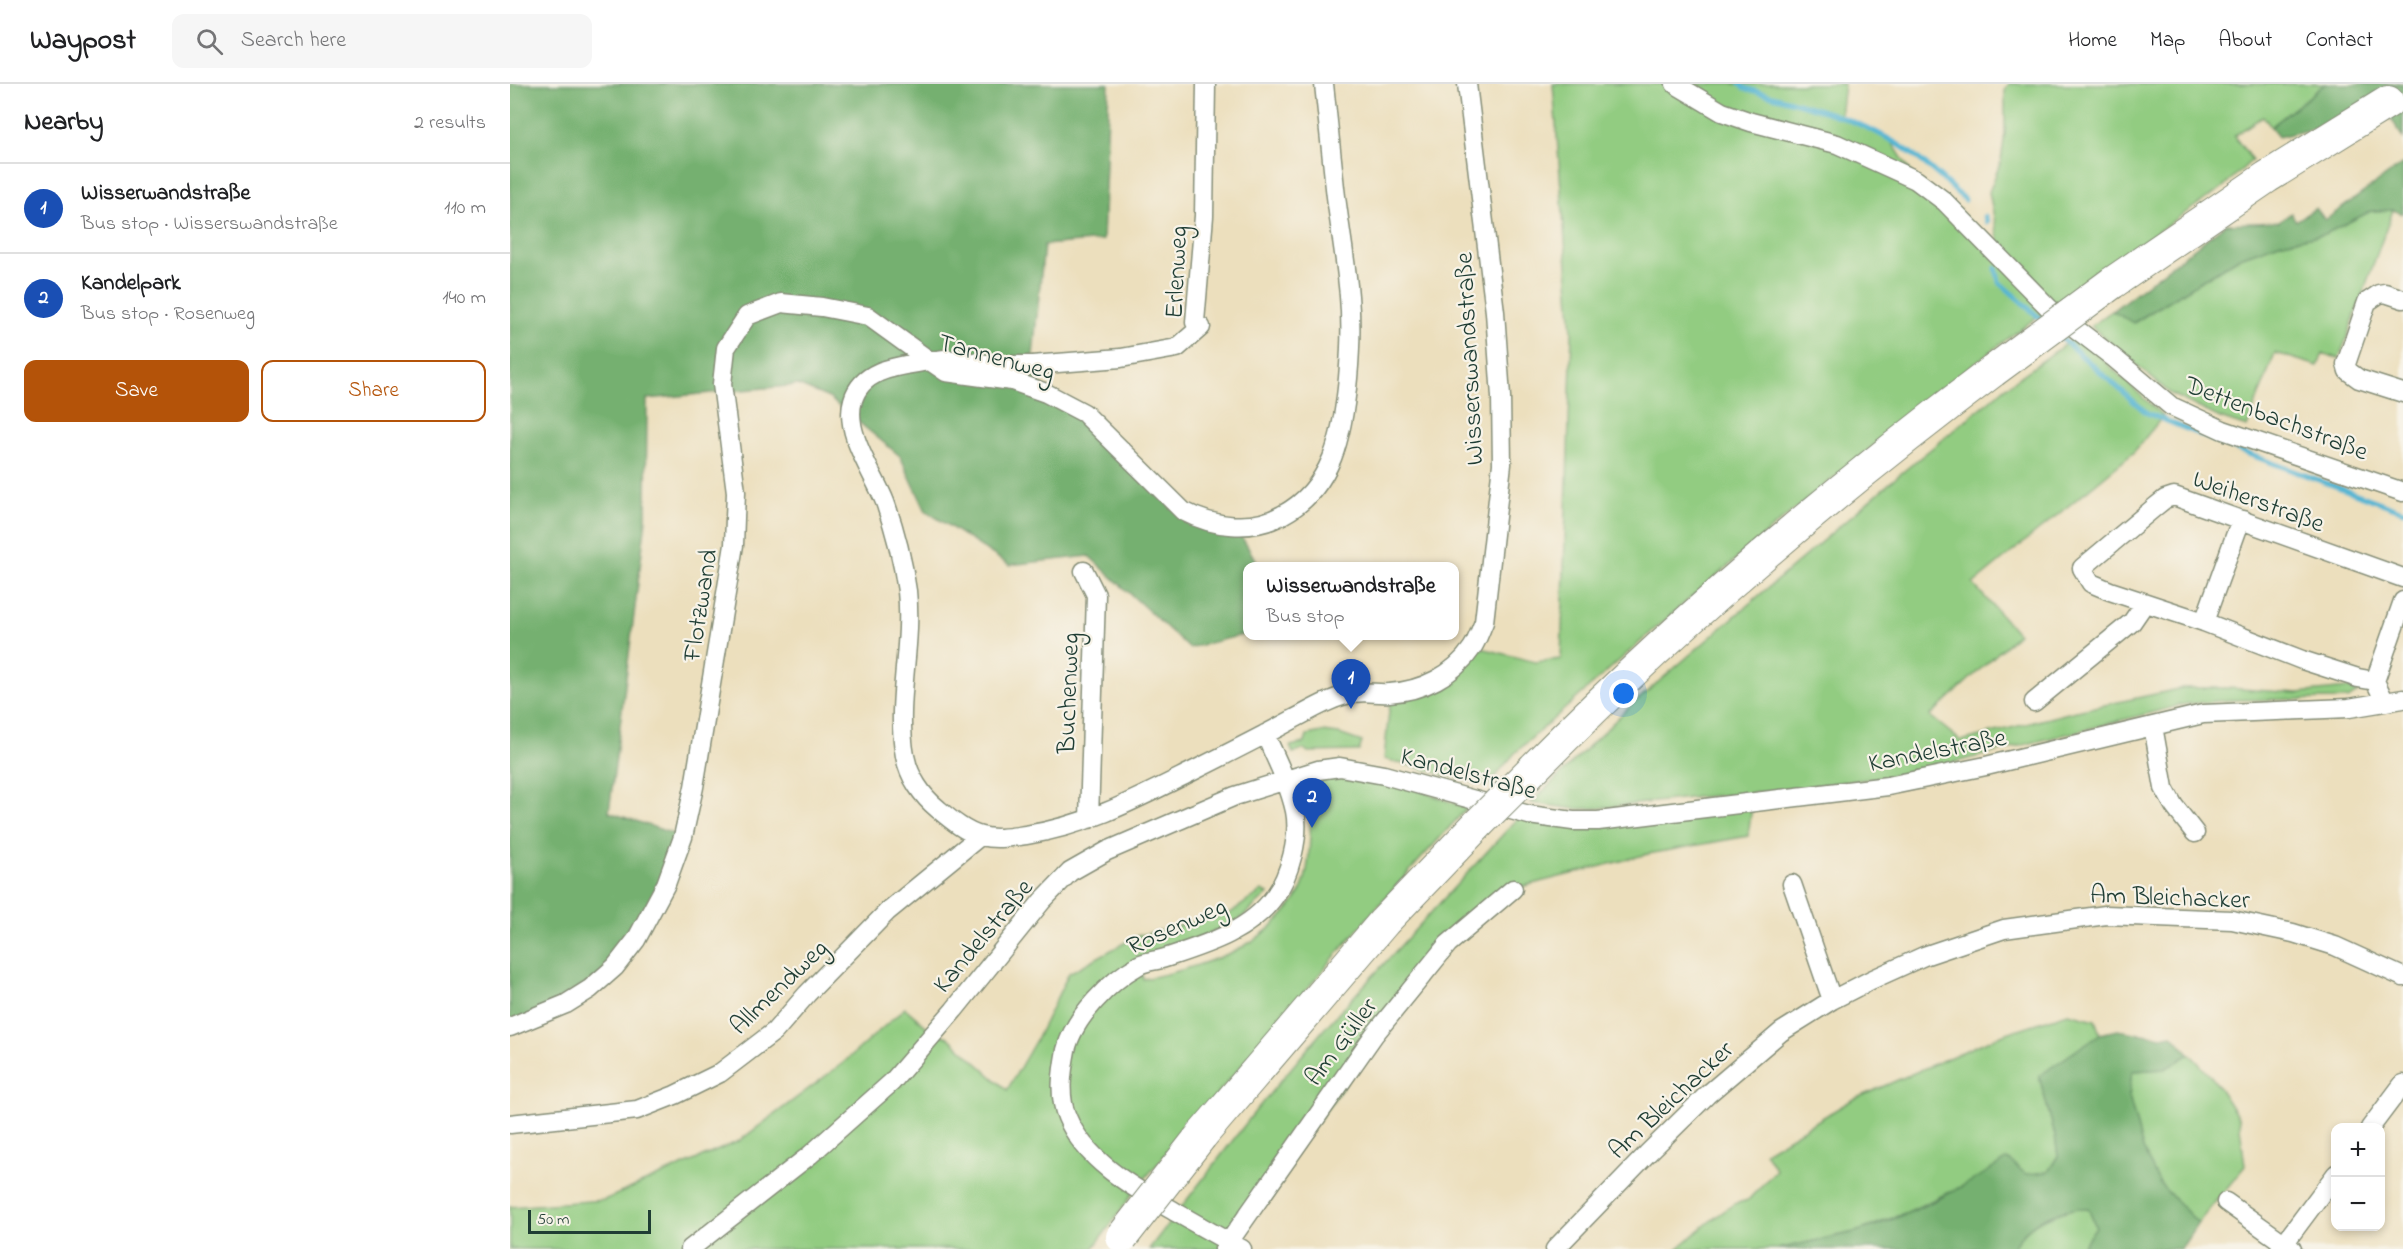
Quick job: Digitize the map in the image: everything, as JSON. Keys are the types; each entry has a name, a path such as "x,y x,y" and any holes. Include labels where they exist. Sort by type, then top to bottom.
{"highway":[{"path":"1118,1243 1201,1136 1383,922 1592,710 1829,500 1993,371 2112,283 2267,177 2388,102"}],"street":[{"name":"Erlenweg","path":"930,361 945,359 995,365 1121,358 1177,348 1201,327 1195,322 1204,216 1206,84"},
{"name":"Tannenweg","path":"1265,734 1151,792 1067,828 1003,838 980,836 954,822 923,796 905,759 902,718 907,657 907,592 893,526 884,499 858,445 852,422 853,401 863,384 880,370 930,361 946,372 1011,381 1034,389 1084,413 1183,511 1200,520 1235,526 1270,522 1297,507 1317,484 1332,458 1339,434 1351,342 1349,296 1324,84"},
{"name":"Wisserswandstraße","path":"1265,734 1331,699 1358,693 1391,693 1416,688 1439,679 1459,665 1474,646 1484,622 1502,464 1501,397 1494,301 1467,84"},
{"name":"Dettenbachstraße","path":"1675,84 1722,111 1751,122 1837,144 1916,180 1944,201 2050,309 2171,406 2223,430 2403,492"},
{"path":"2403,299 2385,293 2367,302 2347,358 2348,371 2359,379 2403,393"},
{"name":"Flotzwand","path":"510,1027 566,1004 590,989 615,967 636,940 666,884 683,837 694,787 734,545 736,492 722,384 726,348 747,316 781,303 868,316 930,361"},
{"name":"Weiherstraße","path":"2145,603 2091,583 2082,568 2155,507 2174,496 2403,578"},
{"path":"2204,622 2239,525 2244,520"},
{"name":"Buchenweg","path":"1084,571 1096,595 1089,819"},
{"path":"2375,681 2403,600"},
{"path":"2034,702 2132,622 2145,603 2204,622 2302,660 2358,678 2375,681 2394,701"},
{"name":"Kandelstraße","path":"690,1249 810,1155 892,1082 954,1010 1041,901 1070,872 1107,850 1235,796 1318,770 1340,767 1384,775 1538,817 1598,821 1887,786 1986,766 2203,714 2349,708 2394,701"},
{"path":"2153,726 2164,788 2174,806 2195,832"},
{"name":"Rosenweg","path":"1232,1247 1127,1184 1102,1162 1079,1137 1067,1116 1062,1094 1062,1069 1068,1041 1080,1020 1104,992 1140,964 1202,946 1233,932 1274,898 1289,872 1295,813 1286,781 1265,734"},
{"name":"Allmendweg","path":"510,1124 637,1110 720,1073 775,1030 888,911 980,836"},
{"path":"1792,884 1832,1000"},
{"name":"Am Güller","path":"1232,1247 1374,1035 1448,944 1513,889"},
{"name":"Am Bleichacker","path":"1555,1249 1707,1095 1781,1032 1832,1000 1924,956 2004,929 2106,915 2200,918 2259,925 2335,946 2403,977"},
{"path":"2374,1123 2403,1084"},
{"path":"2226,1202 2285,1247 2334,1177"}],"green space":[{"path":"510,84 1109,84 1103,240 1044,245 1032,365 1046,393 1084,413 1183,511 1235,526 1257,562 1243,562 1243,635 1189,648 1089,556 1009,565 926,511 900,456 829,398 798,385 647,399 646,520 609,812 683,837 615,967 510,1027"},
{"path":"1553,84 1844,84 1840,116 1890,139 1916,180 2002,258 1989,192 2001,161 2005,133 2005,89 2009,84 2325,84 2271,127 2263,116 2234,136 2252,160 2222,188 2099,271 1979,360 1783,519 1515,753 1487,786 1384,759 1391,693 1416,688 1474,646 1535,662 1561,659 1572,332"},
{"path":"2325,84 2403,84 2403,138 2391,118 2317,128 2278,137 2271,127"},
{"path":"2403,164 2403,214 2393,210 2371,211 2325,234 2282,242 2240,257 2133,323 2112,311 2226,224 2279,222 2291,213 2296,221 2316,208 2325,220"},
{"path":"2393,210 2339,359 2323,353 2318,366 2275,353 2247,427 2220,418 2171,394 2091,326 2112,311 2134,323 2240,257 2282,242 2325,234 2371,211"},
{"path":"2074,338 2101,358 2163,416 2133,453 1973,584 2018,634 1930,716 1961,741 2072,712 2183,688 2226,688 2298,693 2348,688 2357,693 2348,699 2230,700 2186,704 1932,768 1885,777 1600,808 1576,809 1531,803 1628,708 1899,475 2010,384"},
{"path":"1322,732 1339,734 1362,742 1359,751 1308,752 1304,749 1293,753 1290,746 1305,743 1307,735"},
{"path":"1343,775 1418,790 1467,808 1377,907 1136,1189 1093,1249 510,1249 510,1207 604,1200 739,1141 843,1063 905,1008 933,1032 948,1037 1007,1090 1037,1038 1069,973 1137,936 1230,913 1262,891 1268,894 1239,920 1140,965 1143,979 1181,970 1222,956 1253,941 1272,926 1289,908 1302,889 1308,860 1312,814 1321,779"},
{"path":"1752,807 1748,836 1648,854 1513,889 1448,944 1224,1249 1149,1249 1257,1109 1324,1029 1518,818"},
{"path":"2068,1013 2095,1020 2100,1034 2039,1076 2055,1135 2058,1156 2048,1172 2026,1175 2007,1159 1979,1178 1907,1212 1859,1231 1778,1249 1677,1249 1734,1204 1748,1200 1776,1170 1765,1152 1852,1100 2001,1035"},
{"path":"2117,1030 2162,1037 2172,1035 2190,1054 2165,1069 2132,1071 2129,1096 2143,1149 2160,1184 2198,1223 2181,1249 2081,1249 2096,1227 2088,1208 2076,1208 2054,1213 2034,1224 2018,1239 2012,1249 1778,1249 1858,1231 1896,1218 1955,1190 2007,1159 2026,1174 2048,1172 2058,1156 2055,1135 2039,1076 2100,1034"},
{"path":"2190,1054 2214,1080 2239,1119 2245,1166 2198,1223 2160,1184 2143,1149 2129,1096 2132,1071 2165,1069"},
{"path":"2075,1208 2088,1208 2096,1227 2081,1249 2012,1249 2031,1226"}],"waterway":[{"path":"1740,84 1744,88 1818,109 1872,130 1929,167 1965,200"},
{"path":"1985,216 1987,222"},
{"path":"1996,268 1999,282 2043,321"},
{"path":"2059,336 2147,413 2248,454 2403,511"}],"place":[{"name":"Wisserwandstraße","path":"1351,709"},
{"name":"Kandelpark","path":"1312,828"}]}
